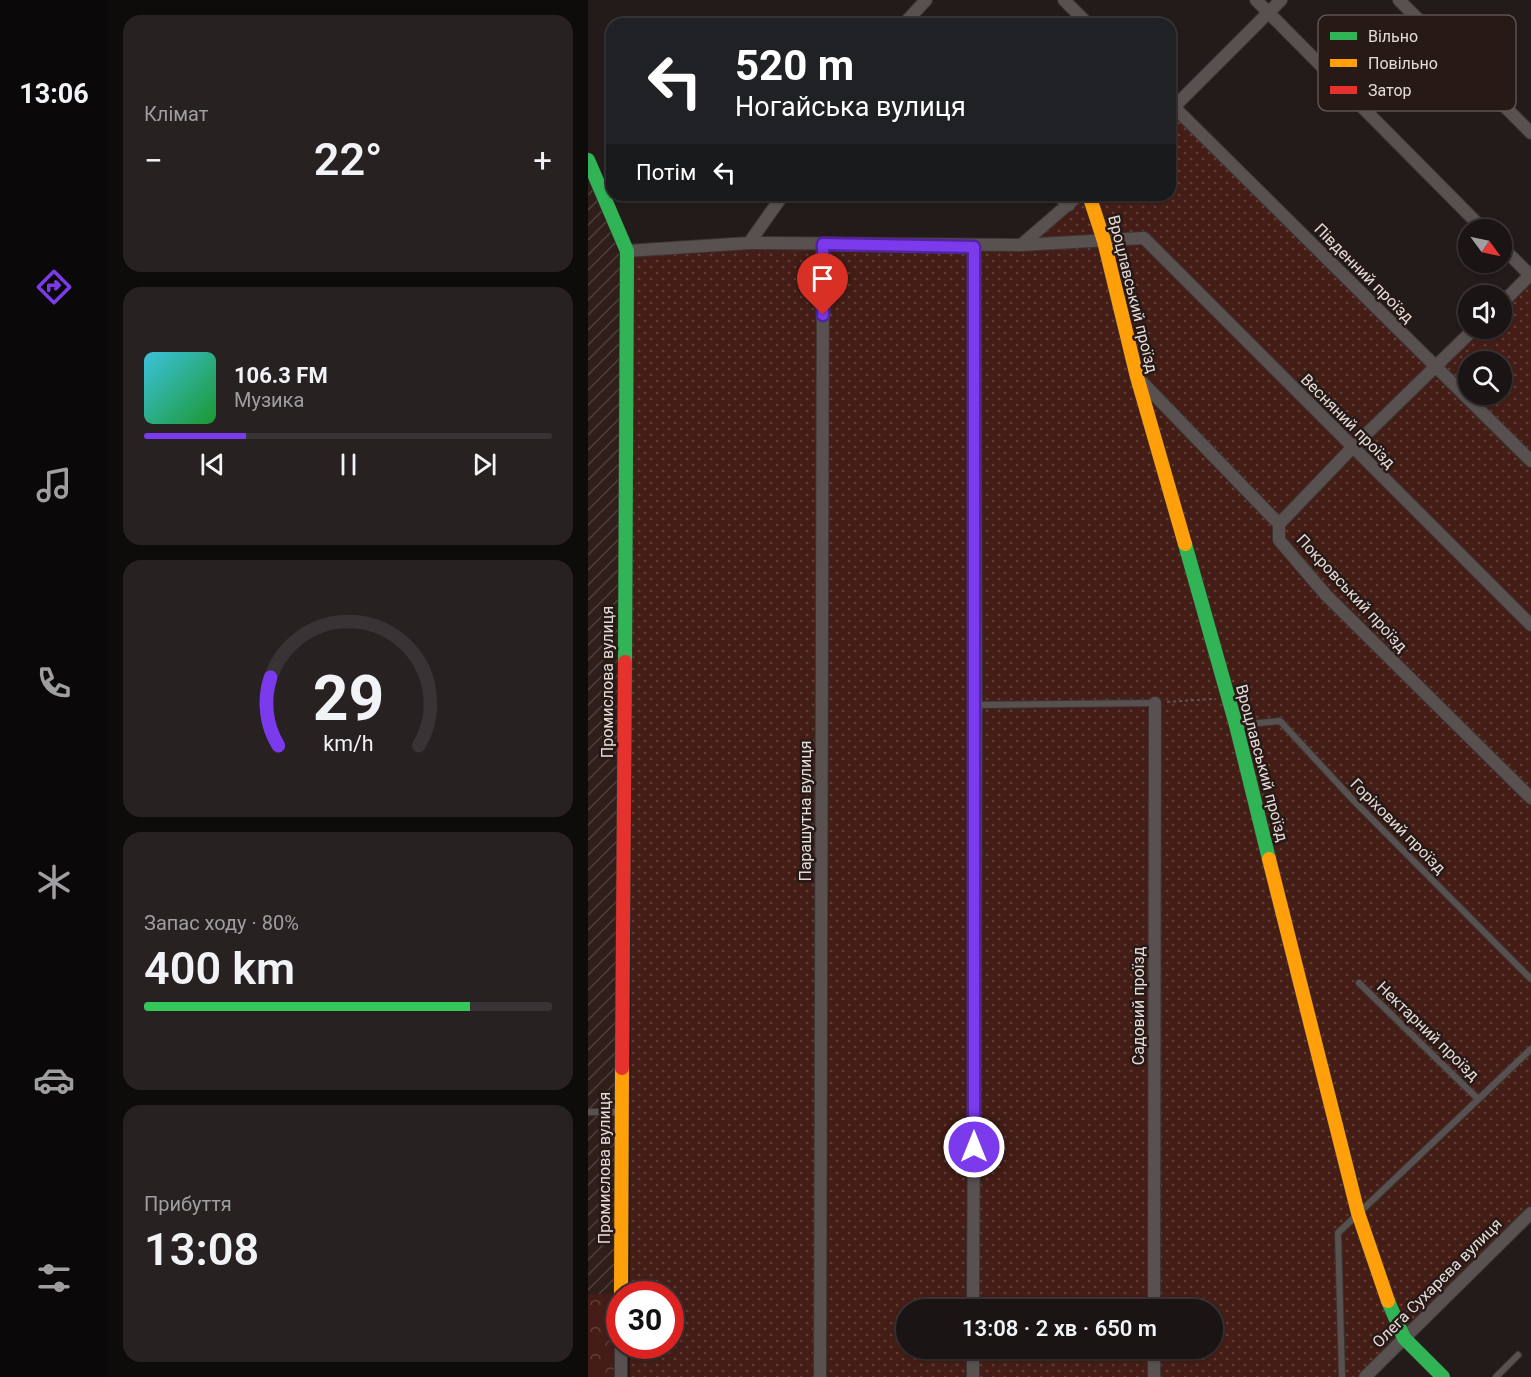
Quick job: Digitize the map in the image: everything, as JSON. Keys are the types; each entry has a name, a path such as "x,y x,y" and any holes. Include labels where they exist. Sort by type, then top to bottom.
{"street":[{"path":"910,18 926,0"},
{"path":"1064,0 1082,18"},
{"path":"1256,0 1318,63"},
{"path":"1176,103 1281,0"},
{"path":"1399,0 1414,15"},
{"name":"Південний проїзд","path":"1176,111 1531,461"},
{"path":"1366,111 1473,219"},
{"path":"1508,111 1531,134"},
{"path":"588,160 627,251 749,243 974,247 1104,241"},
{"path":"749,243 779,201"},
{"path":"1065,201 1069,205"},
{"path":"1021,245 1073,201"},
{"name":"Вроцлавський проїзд","path":"1091,201 1104,241 1137,377 1236,725 1358,1213 1393,1316 1404,1338 1443,1377"},
{"name":"Весняний проїзд","path":"1104,241 1144,238 1531,625"},
{"name":"Парашутна вулиця","path":"820,1377 823,244"},
{"path":"973,1299 976,705 974,247"},
{"name":"Промислова вулиця","path":"621,1281 620,1112 627,251"},
{"path":"1512,257 1530,275 1512,293"},
{"path":"1279,524 1463,339"},
{"name":"Покровський проїзд","path":"1137,377 1279,524 1279,540 1326,595 1531,798"},
{"name":"Садовий проїзд","path":"1154,1299 1155,703"},
{"name":"Олега Сухарєва вулиця","path":"1365,1377 1531,1213"},
{"path":"621,1359 621,1377"},
{"path":"973,1359 973,1377"},
{"path":"1154,1359 1154,1377"}],"lane":[{"path":"976,705 1155,703"},
{"name":"Горіховий проїзд","path":"1236,725 1280,720 1354,801 1531,979"},
{"name":"Нектарний проїзд","path":"1359,983 1478,1099"},
{"path":"1342,1377 1338,1233 1531,1049"},
{"path":"588,1112 620,1112"},
{"path":"1496,1377 1518,1355"}],"path":[{"path":"1155,703 1228,698"}],"shaded area":[{"path":"588,180 620,254 615,1281 606,1281 606,1294 588,1295"}],"green space":[{"path":"1176,117 1435,366 1464,339 1512,339 1512,293 1531,274 1531,1206 1358,1377 630,1377 630,1359 684,1359 684,1281 630,1281 633,249 1021,245 1072,201 1176,201"},
{"path":"606,1294 606,1359 616,1359 616,1377 588,1377 588,1295"}],"traffic: fast":[{"path":"588,160 627,251 625,662"},
{"path":"1185,544 1236,725 1269,859"},
{"path":"1388,1301 1404,1338 1443,1377"}],"traffic: slow":[{"path":"1091,201 1104,241 1137,377 1185,544"},
{"path":"1269,859 1358,1213 1388,1301"},
{"path":"621,1281 622,1068"}],"traffic: jam":[{"path":"622,1068 625,662"}],"route":[{"path":"823,315 823,244 974,247 976,705 974,1147"}]}
